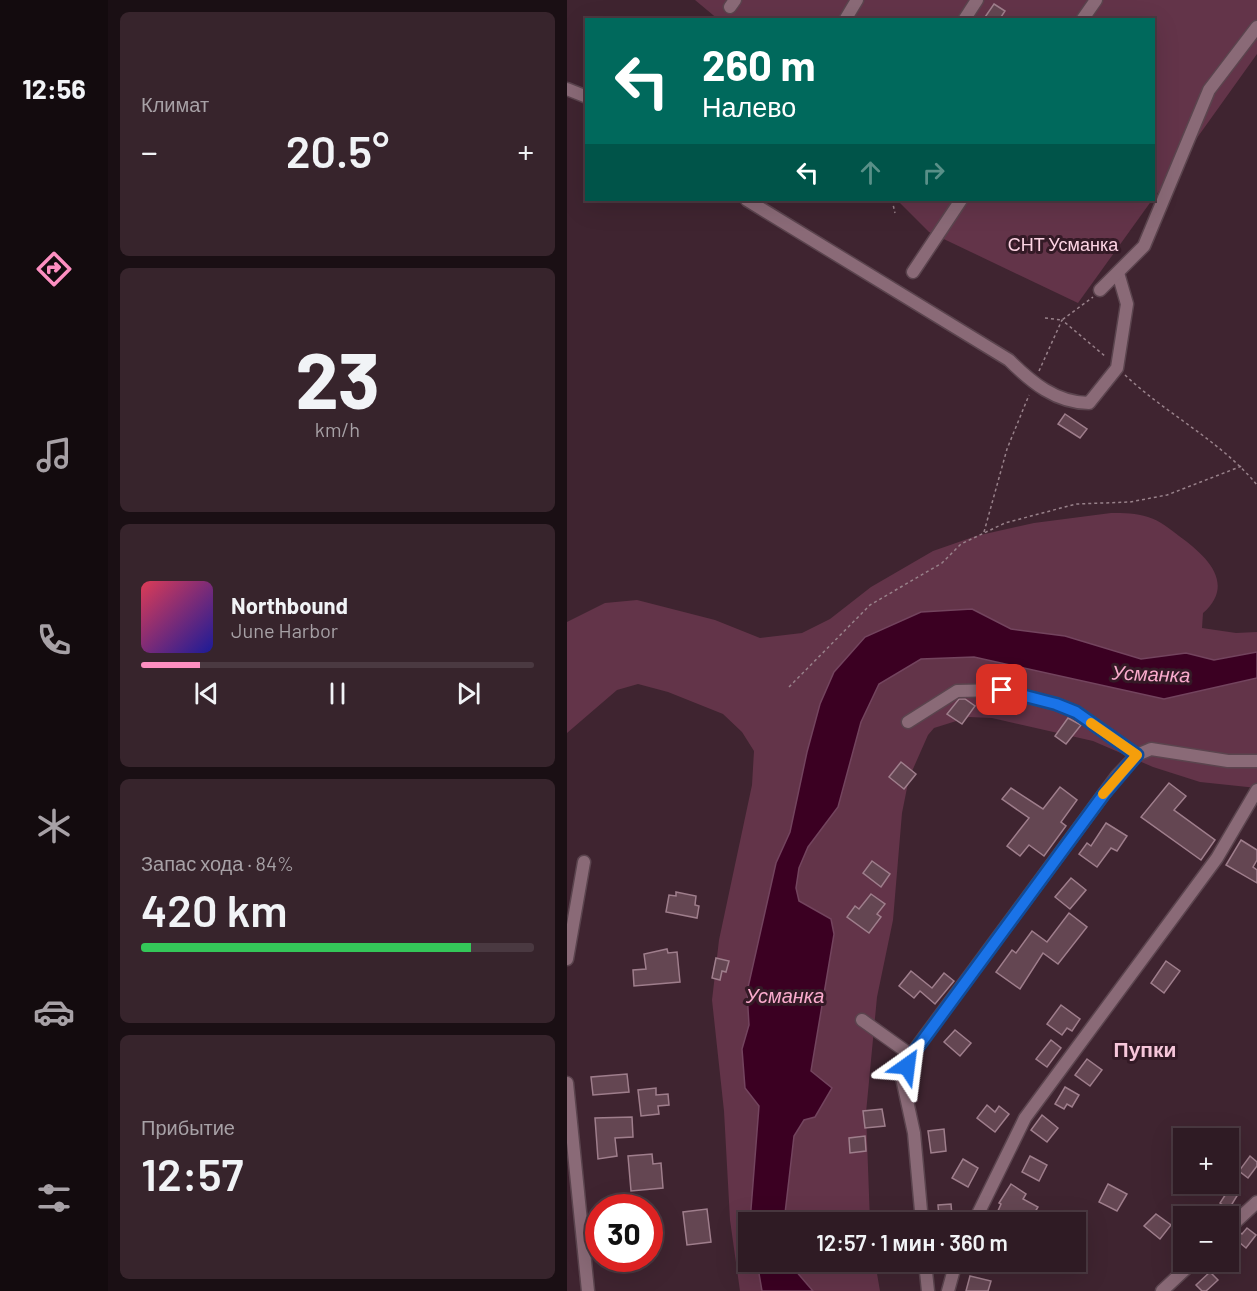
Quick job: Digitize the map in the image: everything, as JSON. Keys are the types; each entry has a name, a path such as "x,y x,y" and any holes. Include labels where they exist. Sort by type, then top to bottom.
{"street":[{"path":"846,18 857,0"},
{"path":"965,18 977,0"},
{"path":"1083,18 1096,0"},
{"path":"1100,290 1144,246 1209,90 1257,27"},
{"path":"567,89 585,96"},
{"path":"749,201 1009,360 1033,385 1073,403 1089,404 1117,368 1127,304 1118,273"},
{"path":"913,272 960,201"},
{"path":"908,722 957,691 1002,690 1056,704 1076,712 1137,755"},
{"path":"921,1212 914,1133 902,1078 912,1055 1117,776 1137,755 1151,749 1228,761 1257,761"},
{"path":"979,1212 1025,1118 1217,858 1257,790"},
{"path":"567,959 584,862"},
{"path":"862,1020 912,1055"},
{"path":"567,1083 588,1291"},
{"path":"1239,1219 1257,1202"},
{"path":"926,1272 928,1291"},
{"path":"948,1291 953,1272"},
{"path":"1162,1291 1182,1272"}],"path":[{"path":"892,201 895,213"},
{"path":"984,533 1007,449 1062,320 1100,290"},
{"path":"1045,318 1062,320 1151,400 1242,466 1257,485"},
{"path":"789,687 870,605 942,563 961,544 1005,523 1076,504 1130,502 1167,495 1242,466"}],"green space":[{"name":"СНТ Усманка","path":"695,0 1257,0 1257,54 1155,197 1155,18 717,18"},
{"name":"СНТ Усманка","path":"898,201 1151,201 1078,303 929,232"},
{"path":"1111,513 1139,515 1156,520 1168,528 1207,561 1217,580 1217,591 1213,602 1203,613 1202,628 1236,633 1257,632 1257,788 1200,782 1153,767 1093,741 992,718 969,717 934,728 928,735 909,778 902,813 893,920 877,997 866,1113 870,1212 738,1212 738,1272 877,1272 880,1291 740,1291 730,1220 724,1111 712,1000 719,940 752,785 754,751 742,732 723,714 668,692 638,684 617,690 567,733 567,622 605,603 637,600 715,620 760,638 802,633 830,619 871,587 933,551 976,536 1034,523"}],"water":[{"name":"Усманка","path":"972,609 1011,629 1065,636 1141,659 1186,653 1214,660 1257,652 1257,678 1164,699 974,657 921,659 879,684 861,722 838,807 808,847 799,868 796,888 799,901 831,919 834,934 811,1071 832,1088 815,1117 804,1120 794,1136 785,1212 751,1212 759,1106 745,1088 742,1049 749,1025 747,992 776,863 790,832 820,704 834,672 865,637 921,612"},
{"path":"759,1272 797,1272 813,1291 762,1291"}],"building":[{"path":"994,4 1005,11 1000,18 984,18"},
{"path":"1065,414 1087,429 1080,438 1058,424"},
{"path":"997,698 1016,702 1015,710 995,706"},
{"path":"959,699 965,699 975,706 962,724 947,714"},
{"path":"1068,718 1081,725 1066,744 1055,736"},
{"path":"901,762 916,774 904,789 889,777"},
{"path":"1169,783 1186,796 1174,810 1215,840 1201,860 1141,817"},
{"path":"1060,787 1077,800 1061,822 1066,826 1044,856 1029,845 1020,856 1007,846 1029,818 1002,799 1011,788 1043,809"},
{"path":"1106,823 1127,836 1117,851 1111,848 1097,867 1079,854 1087,843 1091,846"},
{"path":"1241,840 1257,850 1257,860 1253,867 1257,870 1257,883 1226,865"},
{"path":"872,861 890,874 881,887 863,873"},
{"path":"1071,878 1086,890 1070,909 1055,897"},
{"path":"676,892 696,896 695,905 699,906 697,918 666,912 669,895 676,896"},
{"path":"871,894 885,904 877,914 881,917 869,933 847,917 855,906 859,909"},
{"path":"1069,913 1087,927 1058,964 1043,953 1020,989 996,972 1012,950 1016,953 1032,931 1047,942"},
{"path":"667,949 668,953 677,952 680,982 634,986 633,970 646,969 644,954"},
{"path":"716,958 729,961 726,972 722,971 720,980 712,978"},
{"path":"1166,961 1180,971 1164,993 1151,983"},
{"path":"911,971 932,988 944,973 954,981 935,1004 920,991 914,998 899,986"},
{"path":"1061,1005 1080,1019 1072,1031 1067,1028 1062,1035 1047,1024"},
{"path":"955,1030 971,1043 960,1056 944,1042"},
{"path":"1051,1040 1061,1048 1047,1067 1036,1059"},
{"path":"1087,1059 1102,1070 1090,1086 1075,1075"},
{"path":"627,1074 629,1092 593,1095 591,1077"},
{"path":"1065,1087 1079,1095 1072,1107 1067,1104 1064,1109 1055,1104"},
{"path":"656,1088 656,1095 668,1094 669,1105 658,1106 659,1114 641,1116 638,1090"},
{"path":"987,1105 995,1112 999,1106 1009,1114 995,1132 977,1118"},
{"path":"882,1109 885,1126 865,1128 863,1111"},
{"path":"1042,1115 1058,1128 1047,1142 1031,1130"},
{"path":"632,1117 633,1137 615,1138 617,1156 598,1159 595,1118"},
{"path":"944,1129 946,1151 931,1153 928,1131"},
{"path":"865,1136 866,1151 850,1153 849,1138"},
{"path":"652,1154 653,1164 661,1163 663,1188 631,1191 628,1156"},
{"path":"1030,1156 1047,1165 1039,1181 1022,1172"},
{"path":"1250,1156 1257,1162 1257,1166 1248,1178 1239,1171"},
{"path":"963,1159 978,1168 968,1187 952,1178"},
{"path":"1011,1184 1026,1194 1023,1199 1038,1207 1035,1212 997,1212 1001,1204 999,1203"},
{"path":"1108,1184 1127,1194 1117,1211 1099,1202"},
{"path":"1226,1194 1238,1194 1231,1206 1220,1203"},
{"path":"951,1204 952,1212 939,1212 938,1205"},
{"path":"707,1209 711,1242 687,1245 683,1212"},
{"path":"1156,1214 1171,1225 1160,1239 1144,1226"},
{"path":"1247,1228 1256,1235 1246,1248 1239,1242 1239,1232 1242,1234"},
{"path":"1210,1272 1218,1280 1206,1291 1202,1291 1196,1285"},
{"path":"970,1276 991,1281 988,1291 966,1291"}],"slow traffic":[{"path":"1091,723 1137,755 1103,794"}],"district":[{"name":"Пупки","path":"1145,1050"}],"route":[{"path":"907,1066 912,1055 1117,776 1137,755 1076,712 1056,704 1002,690"}]}
